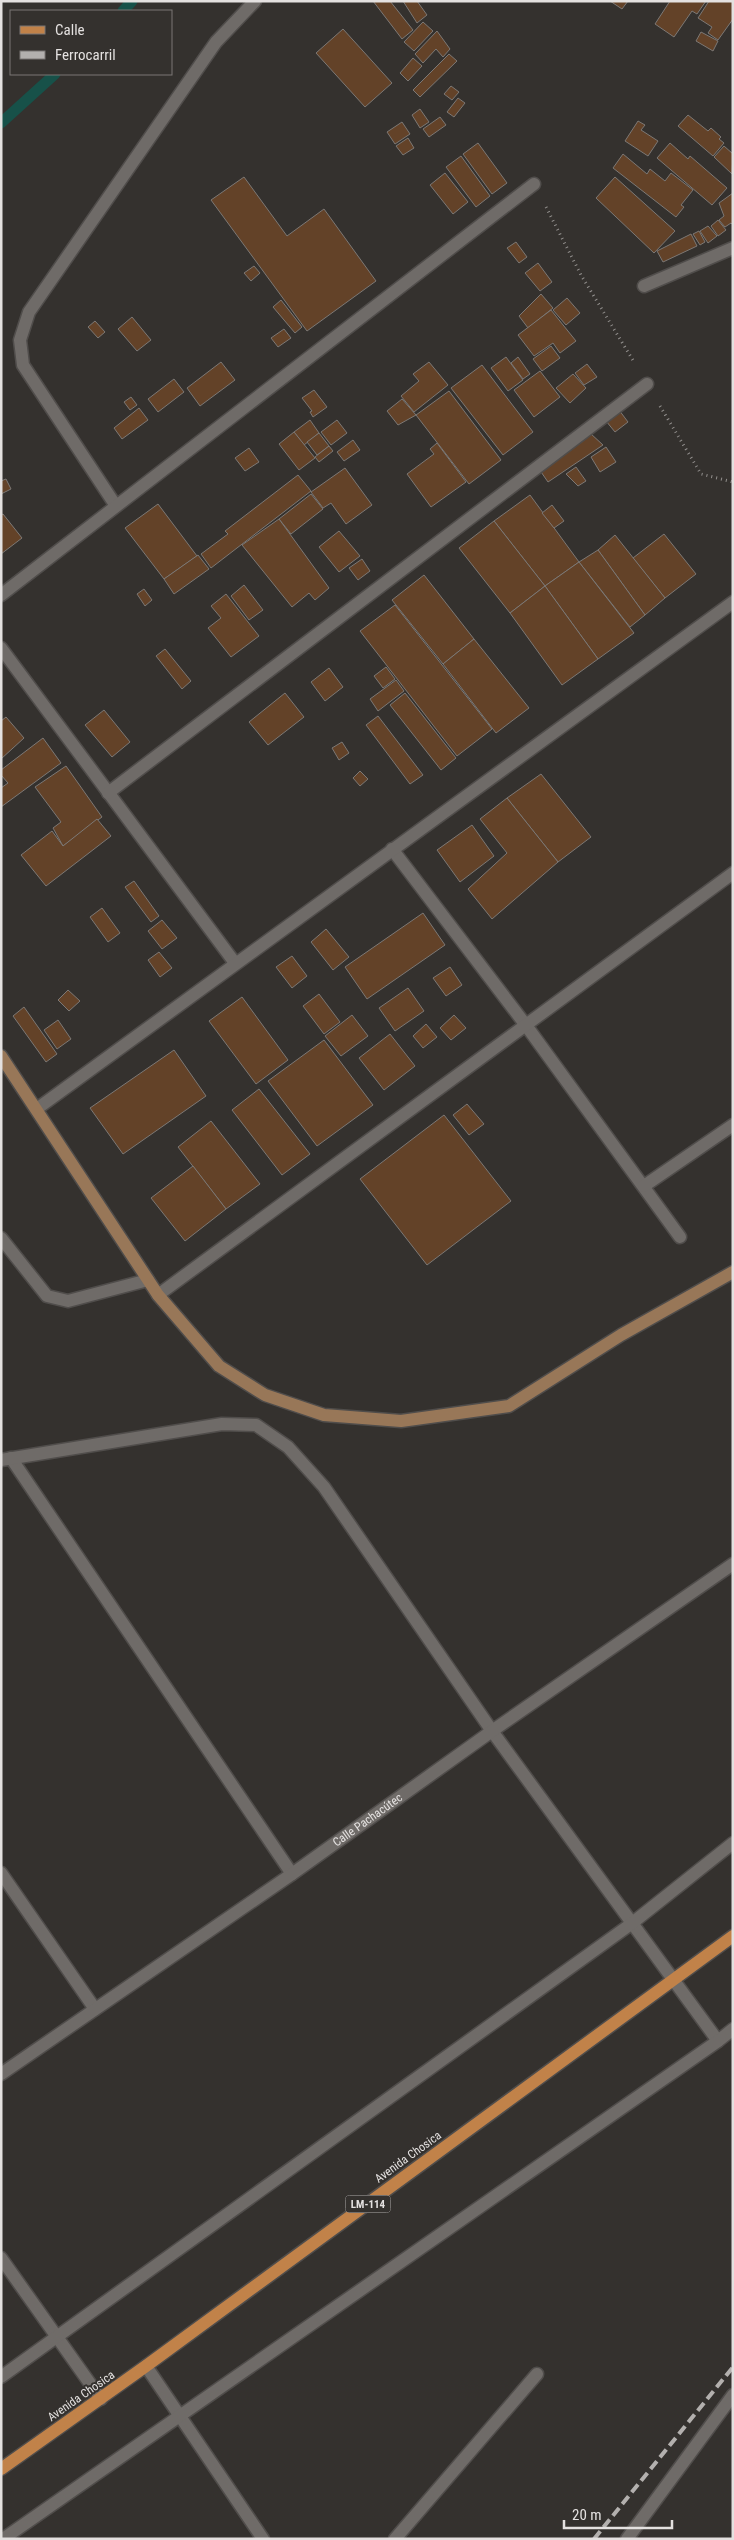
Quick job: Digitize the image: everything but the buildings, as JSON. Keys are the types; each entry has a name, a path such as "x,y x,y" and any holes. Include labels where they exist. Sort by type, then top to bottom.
{"main road":[{"name":"Avenida Chosica","path":"1,2469 101,2399 733,1936"}],"street":[{"path":"116,506 23,365 20,340 29,312 216,42 255,1"},
{"path":"1,595 534,184"},
{"path":"644,286 733,248"},
{"path":"108,793 647,384"},
{"path":"38,1108 733,602"},
{"path":"1,648 235,963"},
{"path":"392,849 525,1024 680,1237"},
{"path":"158,1294 733,873"},
{"path":"1,1056 38,1108 148,1280 219,1366 265,1395 324,1415 401,1420 508,1406 621,1335 733,1272"},
{"path":"644,1186 733,1125"},
{"path":"1,1238 47,1296 68,1301 148,1280"},
{"path":"292,1874 6,1459 222,1424 256,1425 288,1447 324,1487 492,1732 672,1981 718,2041"},
{"name":"Calle Pachacútec","path":"1,2074 292,1874 733,1564"},
{"path":"1,2377 631,1924 733,1844"},
{"path":"1,1873 95,2009"},
{"path":"3,2539 733,2029"},
{"path":"1,2258 101,2399"},
{"path":"146,2366 264,2539"},
{"path":"395,2539 537,2374"},
{"path":"627,2539 733,2395"}],"path":[{"path":"534,184 581,275 701,474 733,482"}],"waterway":[{"path":"124,10 132,1"},
{"path":"1,123 54,75"}],"railway":[{"path":"594,2539 733,2367"}]}
